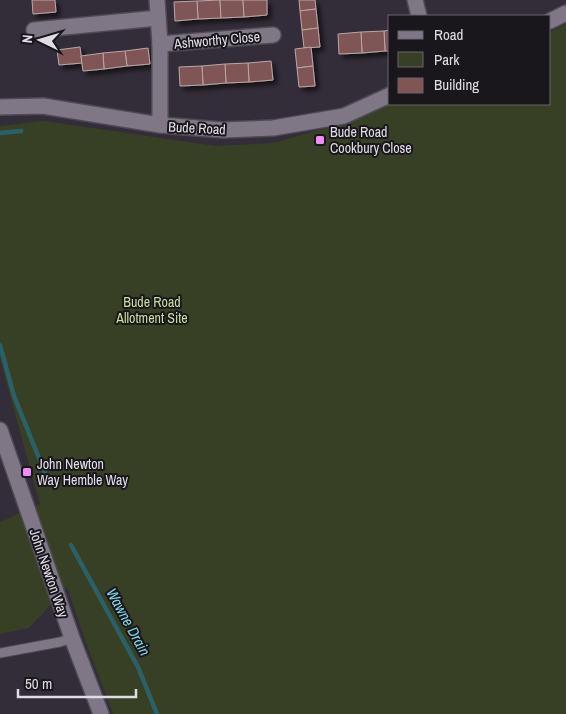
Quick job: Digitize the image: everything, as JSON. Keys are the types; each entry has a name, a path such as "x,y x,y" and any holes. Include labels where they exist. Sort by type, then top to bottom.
{"street":[{"name":"Ashworthy Close","path":"157,0 160,44 160,125"},
{"path":"416,0 419,15"},
{"path":"551,20 566,13"},
{"path":"34,30 158,18"},
{"name":"Ashworthy Close","path":"160,44 273,35"},
{"name":"Bude Road","path":"0,107 43,106 160,125 223,130 273,128 344,116 388,96"},
{"name":"John Newton Way","path":"0,430 72,638 101,714"}],"lane":[{"path":"0,653 72,638"}],"green space":[{"name":"Bude Road Allotment Site","path":"566,24 566,714 113,714 67,587 29,628 0,634 0,522 40,504 0,359 0,126 44,121 216,146 274,143 349,121 388,103 388,105 551,105 551,32"}],"building":[{"path":"32,0 55,0 56,12 33,14"},
{"path":"220,0 221,18 198,19 197,1"},
{"path":"220,0 243,0 244,17 221,18"},
{"path":"243,0 267,0 267,15 244,17"},
{"path":"299,0 315,0 316,9 300,11"},
{"path":"197,1 198,19 175,21 174,2"},
{"path":"316,9 318,28 302,30 300,11"},
{"path":"318,28 320,47 304,48 302,30"},
{"path":"388,30 388,51 385,51 384,31"},
{"path":"384,31 385,51 362,53 361,32"},
{"path":"361,32 362,53 339,54 338,34"},
{"path":"80,47 82,63 59,65 57,50"},
{"path":"311,47 313,66 297,68 295,49"},
{"path":"148,48 150,64 127,66 125,51"},
{"path":"125,51 127,66 104,69 103,53"},
{"path":"103,53 104,69 83,71 81,56"},
{"path":"271,61 273,80 249,82 248,63"},
{"path":"248,63 249,82 226,83 225,64"},
{"path":"225,64 226,83 203,85 202,66"},
{"path":"202,66 203,85 180,86 179,67"},
{"path":"313,66 315,86 299,87 297,68"}],"waterway":[{"name":"Wawne Drain","path":"0,133 21,131"},
{"name":"Wawne Drain","path":"0,345 14,396 47,478"},
{"name":"Wawne Drain","path":"71,545 138,667 157,714"}],"place":[{"name":"Bude Road Cookbury Close","path":"320,140"},
{"name":"John Newton Way Hemble Way","path":"27,472"}]}
